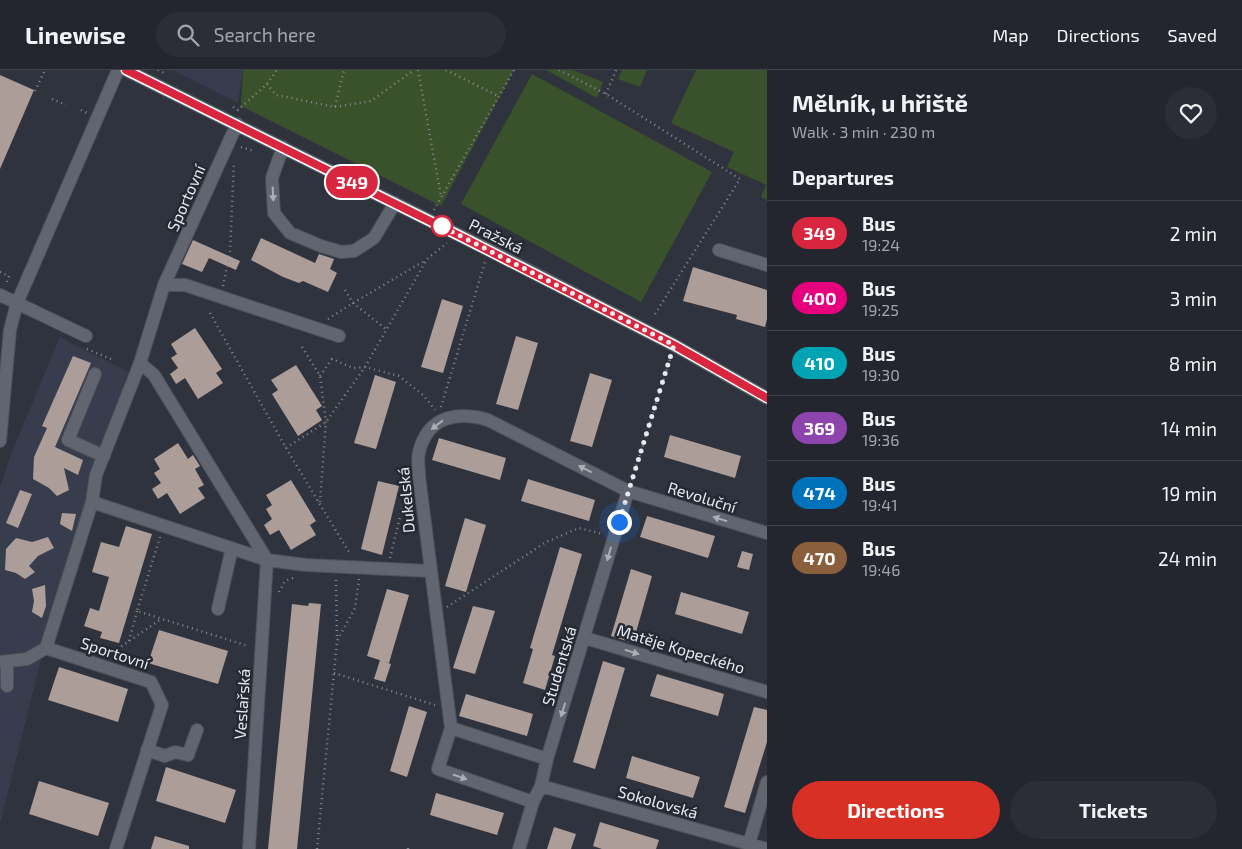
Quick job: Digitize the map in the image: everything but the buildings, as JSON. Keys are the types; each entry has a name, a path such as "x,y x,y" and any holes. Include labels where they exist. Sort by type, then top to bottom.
{"street":[{"path":"0,441 10,330 17,302 118,70"},
{"name":"Pražská","path":"126,70 144,74 238,124 674,345 767,398"},
{"name":"Sportovní","path":"116,849 162,705 151,682 46,648 92,502 96,475 140,364 164,285 238,124"},
{"path":"283,147 272,178 274,213 290,234 341,252 354,251 374,238 395,203"},
{"path":"719,250 767,265"},
{"path":"164,285 185,285 339,336"},
{"path":"3,291 17,302 86,336"},
{"path":"140,364 154,375 267,560"},
{"path":"95,374 68,440 104,456"},
{"path":"440,416 466,415 488,420 628,491"},
{"name":"Dukelská","path":"440,416 428,434 419,454 419,476 451,728"},
{"name":"Revoluční","path":"628,491 767,533"},
{"name":"Studentská","path":"520,849 533,802 541,786 547,760 628,491"},
{"path":"92,502 267,560 359,575 387,569 430,570"},
{"path":"218,609 232,548"},
{"name":"Veslařská","path":"249,849 267,560"},
{"name":"Matěje Kopeckého","path":"585,638 767,692"},
{"path":"7,686 4,662 27,658 46,648"},
{"path":"533,802 438,769 451,728 547,760"},
{"path":"148,750 165,756 175,752 188,754 197,730"},
{"path":"749,844 767,782"},
{"name":"Sokolovská","path":"541,786 767,849"}],"path":[{"path":"35,92 45,70"},
{"path":"231,106 238,110 267,84 277,70"},
{"path":"335,107 344,70"},
{"path":"267,84 276,94 335,107 371,101 414,70"},
{"path":"418,70 441,196"},
{"path":"446,70 499,96"},
{"path":"428,220 514,70"},
{"path":"559,70 606,94 740,178 656,314"},
{"path":"606,94 616,70"},
{"path":"52,99 66,104"},
{"path":"238,149 242,146 254,151"},
{"path":"220,297 230,252 234,154"},
{"path":"314,328 353,302 427,259 447,243"},
{"path":"286,448 326,422 365,367 427,259"},
{"path":"440,416 485,261"},
{"path":"0,272 9,276 3,291"},
{"path":"345,290 353,302 387,330"},
{"path":"210,313 286,448 320,503 359,575 355,608 337,641"},
{"path":"628,491 674,345"},
{"path":"302,348 320,376 326,422 320,503"},
{"path":"320,376 332,359 353,368 365,367 403,378 423,396 440,416"},
{"path":"387,569 408,484"},
{"path":"436,615 546,542 579,528 614,537"},
{"path":"129,641 160,536"},
{"path":"352,581 359,575"},
{"path":"278,598 285,581 296,577 304,577"},
{"path":"328,579 344,580"},
{"path":"317,849 337,641 336,580"},
{"path":"137,612 249,646"},
{"path":"104,658 161,619"},
{"path":"334,673 448,709"}],"shaded area":[{"path":"173,70 243,70 238,103"},
{"path":"60,337 128,372 45,644 0,824 0,487 11,454"}],"green space":[{"path":"243,70 514,70 441,206 241,106"},
{"path":"546,70 573,70 603,82 597,98"},
{"path":"622,70 647,70 640,87 618,79"},
{"path":"696,70 767,70 767,200 761,197 766,185 727,167 734,152 671,123"},
{"path":"532,74 712,172 641,302 461,204"}],"bus line":[{"name":"349","path":"126,70 228,119 674,345 767,398"}],"route":[{"path":"442,226 439,225 674,345 619,522"}]}
